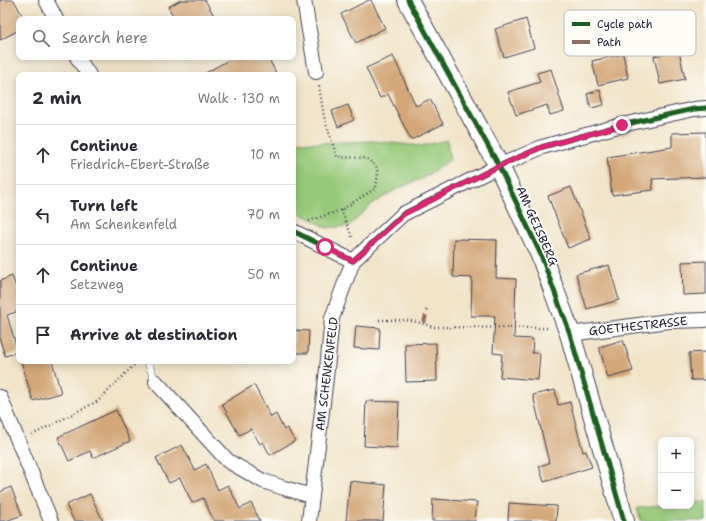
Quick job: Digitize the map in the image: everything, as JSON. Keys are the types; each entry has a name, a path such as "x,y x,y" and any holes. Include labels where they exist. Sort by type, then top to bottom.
{"street":[{"path":"46,0 54,16"},
{"path":"304,0 316,72"},
{"name":"AM GEISBERG","path":"408,0 499,166 541,255 569,331 624,521"},
{"path":"79,60 86,72"},
{"name":"AM SCHENKENFELD","path":"308,521 332,318 356,258 404,214 499,166 542,147 622,125 694,109 706,108"},
{"path":"296,232 356,258"},
{"name":"GOETHESTRASSE","path":"569,331 669,321 706,320"},
{"path":"156,382 228,461 263,481 312,496"},
{"path":"0,397 51,521"}],"lane":[{"path":"148,364 156,382"}],"path":[{"path":"307,222 342,210 376,188 378,173 376,166 366,158 337,157 324,117 316,72"},
{"path":"342,210 356,258"},
{"path":"379,320 410,321 424,323 432,327 569,331"},
{"path":"37,433 98,401 135,364"}],"green space":[{"path":"447,140 450,160 423,178 397,189 372,204 349,226 327,228 296,211 296,141 317,143 373,141 421,146"},
{"path":"706,502 706,521 641,521 637,508 658,506 658,509 694,509 694,503"}],"building":[{"path":"0,0 14,0 22,16 16,16 16,32 0,40"},
{"path":"181,0 205,0 214,16 173,16 168,7"},
{"path":"371,0 385,28 356,43 341,14"},
{"path":"526,19 534,48 504,57 495,29"},
{"path":"393,56 416,106 430,99 443,124 411,140 388,94 380,98 366,68"},
{"path":"614,56 623,56 628,78 598,85 592,61"},
{"path":"654,56 680,56 685,79 660,84"},
{"path":"229,60 270,60 276,72 207,72"},
{"path":"551,69 564,111 550,115 547,105 516,115 508,92 540,82 537,73"},
{"path":"600,90 604,105 591,108 587,94"},
{"path":"348,105 354,120 338,127 332,111"},
{"path":"706,132 706,177 652,179 653,190 612,195 607,157 672,147 672,133"},
{"path":"571,187 591,239 568,248 548,196"},
{"path":"454,239 497,240 496,278 516,279 514,338 533,339 532,353 540,353 538,380 500,377 502,354 493,353 495,316 471,316 472,278 453,277"},
{"path":"706,261 706,294 683,295 682,262"},
{"path":"609,265 619,300 587,309 576,274"},
{"path":"12,276 16,287 16,312 7,315 16,345 16,353 5,356 0,340 0,281"},
{"path":"356,326 380,328 379,350 354,348"},
{"path":"296,330 309,331 308,353 296,353"},
{"path":"623,340 633,371 608,378 599,347"},
{"path":"436,343 437,381 406,382 405,344"},
{"path":"706,352 706,380 691,380 689,353"},
{"path":"22,364 53,364 61,393 33,401"},
{"path":"254,385 271,417 276,414 284,430 287,428 295,441 270,455 263,442 260,444 251,429 239,435 222,404"},
{"path":"555,390 558,405 570,402 583,452 586,451 592,467 544,482 539,466 549,463 533,395"},
{"path":"366,401 399,402 397,448 364,446"},
{"path":"116,410 130,441 93,458 90,451 69,461 58,437"},
{"path":"182,445 195,470 206,464 218,490 228,485 240,509 251,503 260,521 214,521 203,498 192,503 180,478 169,483 156,458"},
{"path":"350,481 386,485 383,521 346,521"},
{"path":"11,487 22,515 6,521 0,521 0,492"},
{"path":"90,494 103,521 74,521 66,505"},
{"path":"433,499 477,502 475,521 432,521"},
{"path":"509,503 557,506 556,521 508,521"}],"marked path":[{"path":"424,323 427,310"}],"cycle path":[{"path":"408,0 499,166 541,255 570,334 624,521"},
{"path":"296,232 353,261 403,214 499,166 542,147 622,125 694,109 706,108"}],"route":[{"path":"325,247 353,261 404,214 499,166 542,147 622,125"}]}
